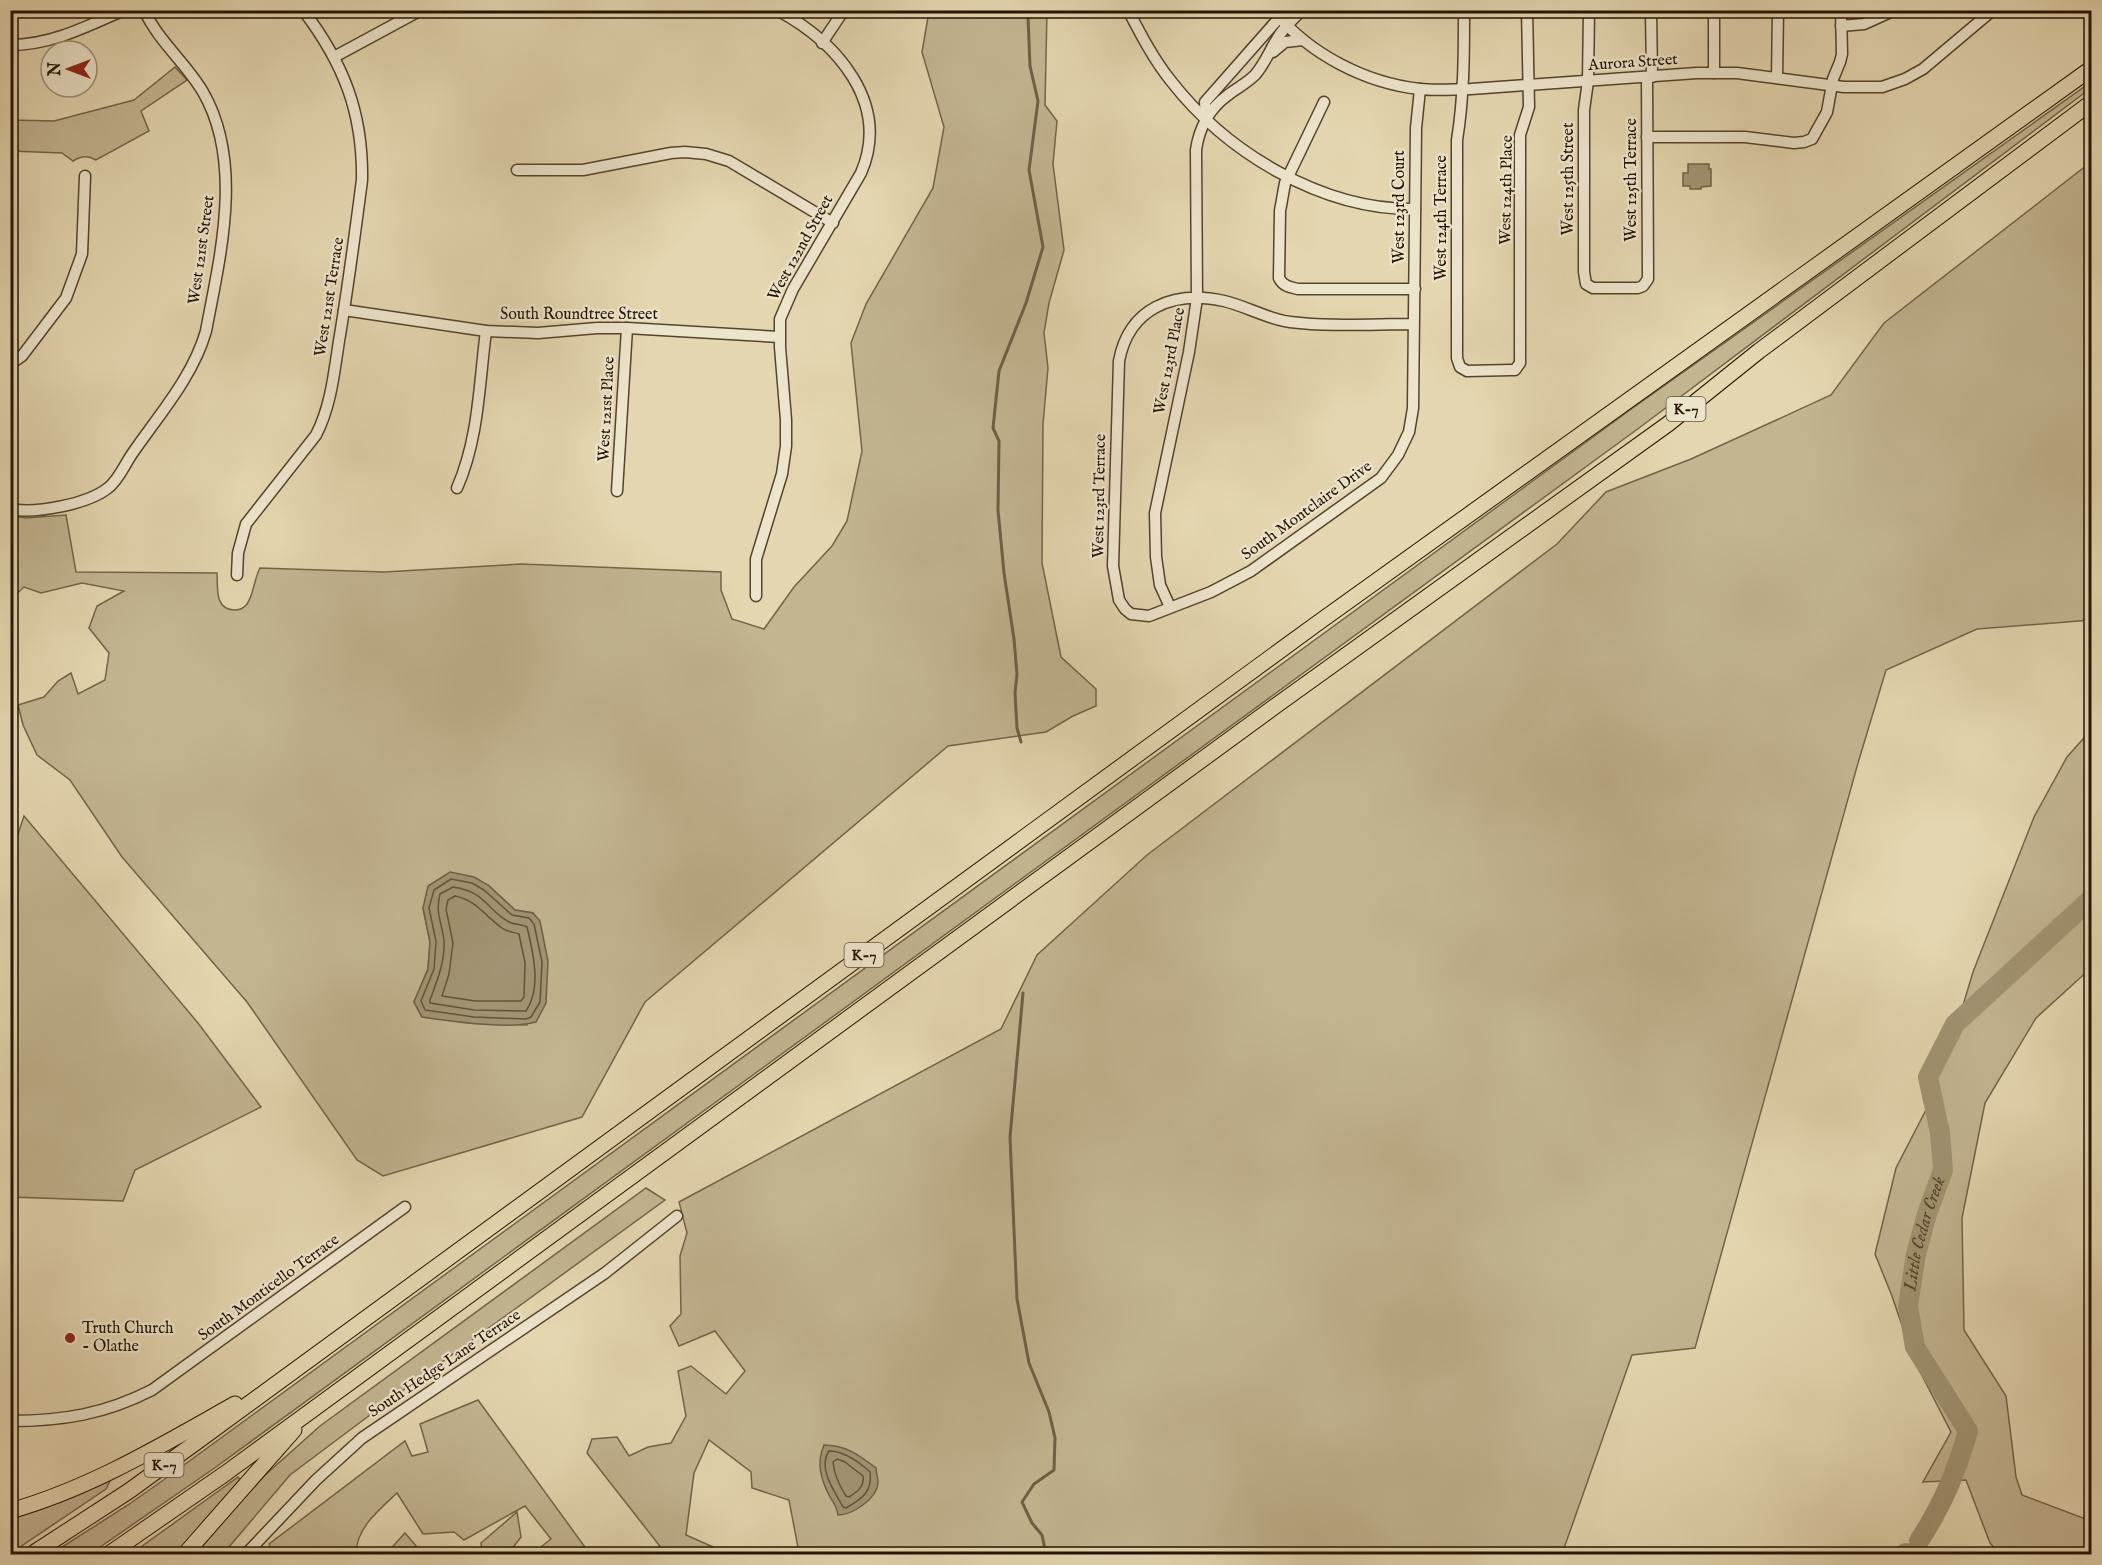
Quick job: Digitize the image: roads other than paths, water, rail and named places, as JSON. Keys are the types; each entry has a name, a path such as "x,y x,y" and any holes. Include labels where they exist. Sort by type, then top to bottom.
{"highway":[{"name":"K-7","path":"32,1554 129,1491 1307,631 2091,68"},
{"name":"K-7","path":"109,1554 217,1479 1274,707 1668,424 1788,330 2091,102"},
{"path":"10,1511 59,1495 118,1470 293,1371"},
{"path":"185,1554 317,1405"}],"street":[{"path":"10,45 58,38 124,10"},
{"name":"West 121st Street","path":"10,509 20,511 77,503 109,488 184,379 202,343 213,291 226,198 223,149 208,102 193,78 158,35 144,10"},
{"name":"West 121st Terrace","path":"237,575 238,553 246,524 316,435 329,404 362,180 363,160 353,101 334,57 303,10"},
{"path":"334,57 422,10"},
{"path":"583,10 622,10"},
{"name":"West 122nd Street","path":"756,596 756,559 782,474 786,446 779,337 780,319 788,298 833,223 867,159 869,123 864,100 856,81 843,63 822,43 777,10"},
{"path":"822,43 844,10"},
{"path":"1128,10 1171,82 1206,119 1240,148 1288,176 1325,192 1353,201 1391,208 1415,209"},
{"path":"1280,18 1302,10"},
{"name":"West 124th Terrace","path":"1464,10 1463,89 1457,140 1458,364 1467,371 1516,369"},
{"name":"West 124th Place","path":"1516,369 1521,356 1520,135 1529,107 1527,10"},
{"name":"West 125th Street","path":"1589,10 1588,81 1584,110 1584,280 1588,286 1595,288 1638,288 1646,283"},
{"name":"West 125th Terrace","path":"1646,283 1648,269 1647,138 1652,10"},
{"path":"1714,10 1714,73"},
{"path":"1777,78 1778,10"},
{"path":"1647,138 1745,137 1804,142 1812,139 1827,112 1832,85 1842,54 1841,10"},
{"path":"1841,26 1864,24 1895,10"},
{"name":"Aurora Street","path":"1280,18 1303,40 1347,69 1376,79 1420,89 1463,89 1714,73 1737,73 1854,88 1882,87 1905,80 1943,54 1993,10"},
{"name":"West 123rd Place","path":"1206,119 1205,102 1280,18"},
{"name":"West 123rd Place","path":"1170,607 1160,585 1156,558 1155,513 1189,352 1197,298 1196,150 1198,135 1206,119 1227,96 1253,77 1270,54 1280,18"},
{"path":"1270,54 1285,42 1303,40"},
{"name":"West 123rd Court","path":"1414,324 1416,128 1420,89"},
{"path":"1324,102 1282,193 1279,278 1288,287 1298,289 1415,290"},
{"path":"517,170 583,170 671,153 706,154 740,167 833,223"},
{"path":"10,364 22,356 66,298 82,254 85,176"},
{"path":"1197,298 1224,301 1274,319 1303,324 1414,324"},
{"name":"West 123rd Terrace","path":"1170,607 1149,616 1131,614 1125,609 1117,590 1113,550 1119,361 1127,335 1153,307 1178,299 1197,298"},
{"name":"South Roundtree Street","path":"344,310 486,331 538,333 627,328 779,337"},
{"name":"South Montclaire Drive","path":"1170,607 1211,592 1251,571 1381,478 1398,455 1409,432 1413,408 1414,324"},
{"name":"West 121st Place","path":"617,491 627,328"},
{"path":"457,488 473,441 486,331"},
{"name":"South Monticello Terrace","path":"10,1421 70,1418 95,1413 152,1390 405,1207"},
{"name":"South Hedge Lane Terrace","path":"246,1554 316,1480 362,1438 605,1273 677,1216"}],"water":[{"path":"1688,164 1709,164 1711,186 1690,189 1690,186 1683,186 1683,173 1688,173"},
{"path":"450,872 474,877 488,885 515,910 533,913 540,921 548,961 546,1003 536,1022 496,1025 422,1017 414,1002 428,969 430,942 423,908 428,886"},
{"path":"824,1445 846,1449 876,1468 877,1489 869,1500 857,1509 838,1515 824,1484 821,1471 820,1458"}],"waterway":[{"path":"1021,742 1017,728 1015,693 1017,674 1014,639 1004,573 998,510 999,441 993,428 999,371 1026,303 1043,247 1029,170 1038,101 1030,66 1028,17 1030,10"},
{"name":"Little Cedar Creek","path":"1919,1541 1948,1488 1968,1431 1915,1347 1908,1306 1916,1254 1943,1170 1940,1133 1928,1077 1955,1024 2092,898"},
{"path":"1023,993 1010,1137 1017,1299 1029,1363 1049,1412 1055,1438 1054,1470 1034,1484 1022,1502 1032,1523 1042,1535 1046,1554"}],"place":[{"name":"Truth Church - Olathe","path":"70,1338"}]}
